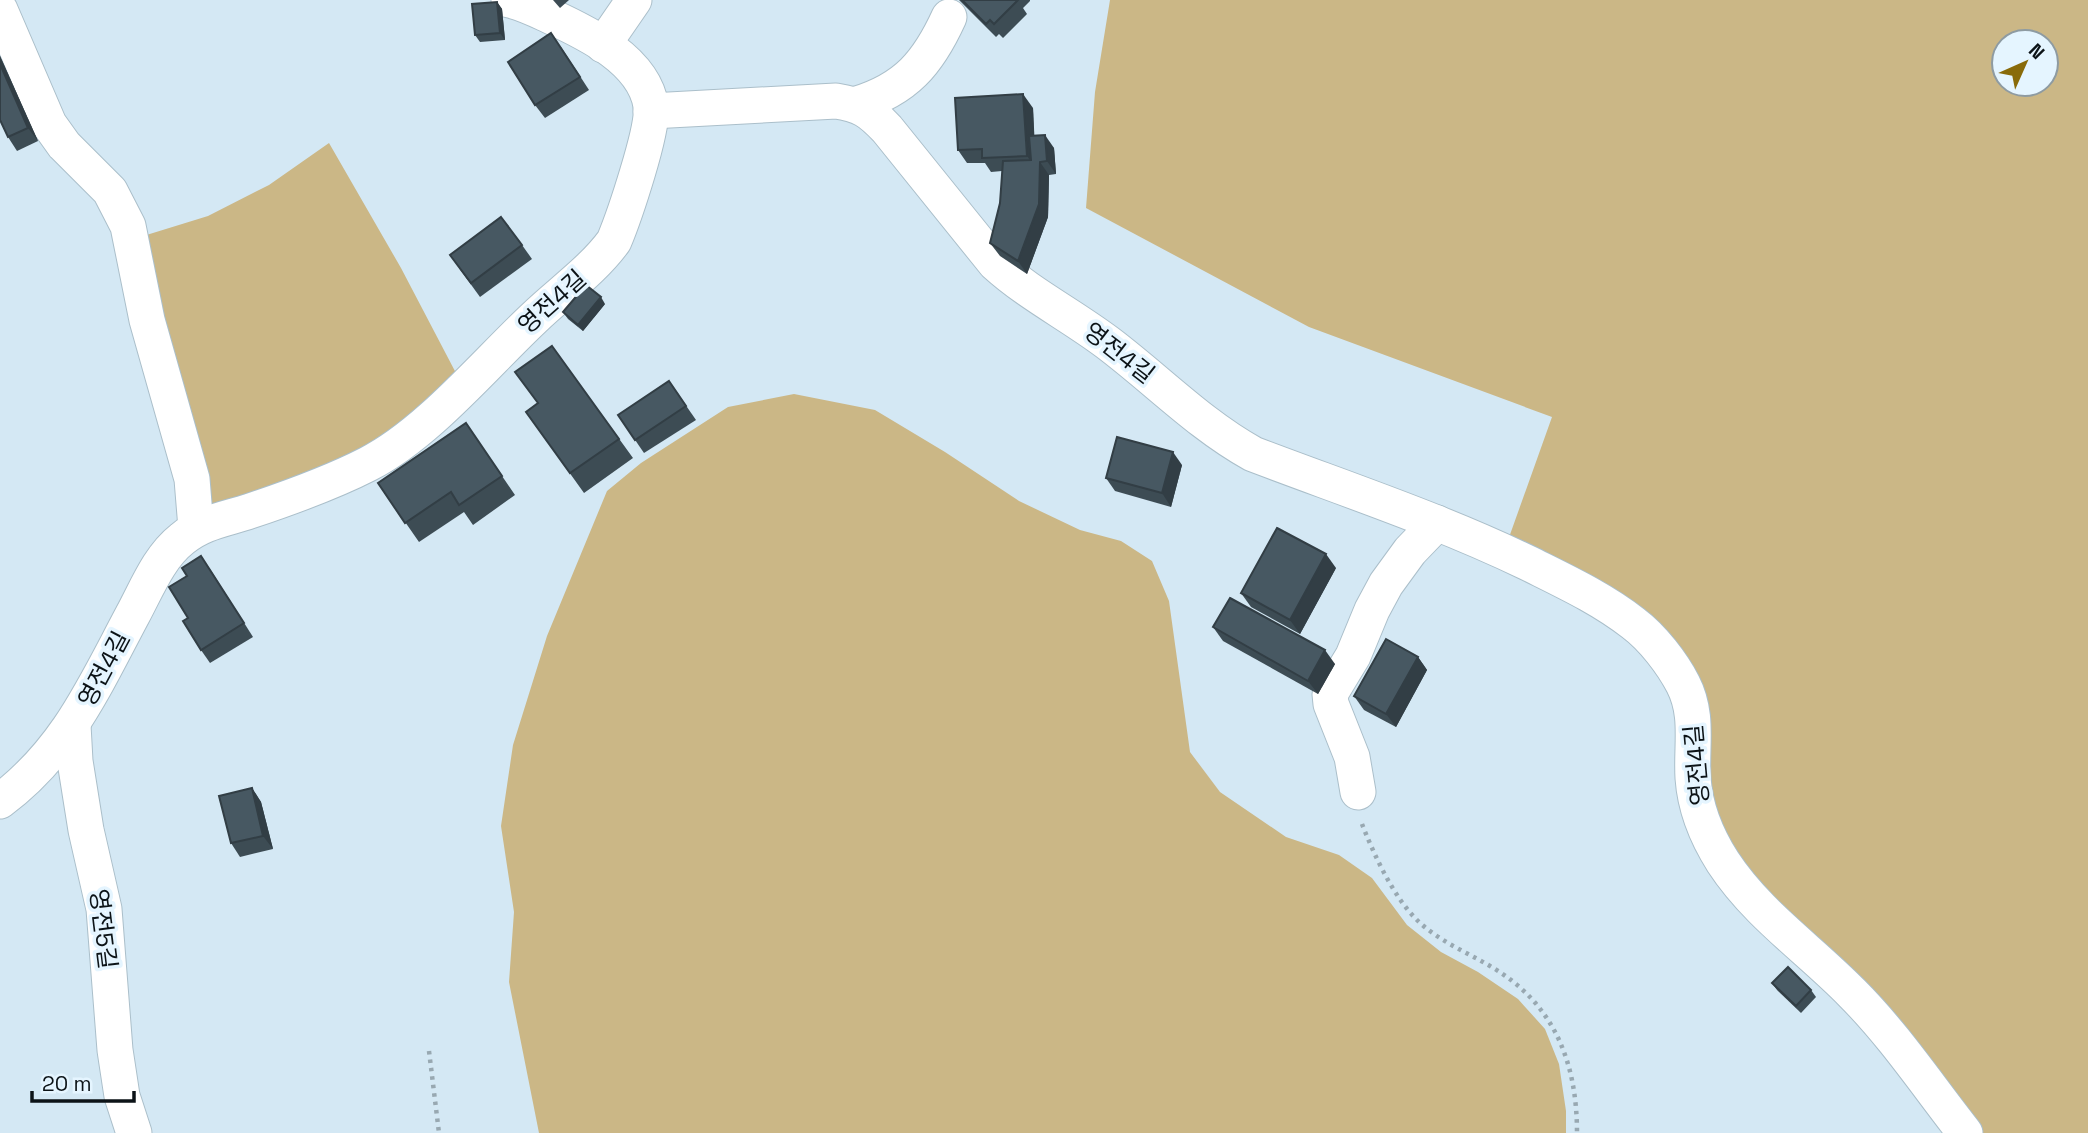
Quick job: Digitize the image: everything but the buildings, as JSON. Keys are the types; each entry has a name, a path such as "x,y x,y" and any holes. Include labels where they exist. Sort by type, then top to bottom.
{"lane":[{"path":"509,0 587,33 618,54 646,91 651,111 836,101 857,104 891,91 911,77 927,58 949,17"},
{"path":"603,45 634,0"},
{"path":"0,10 49,124 64,145 110,191 128,226 147,320 192,479 196,528"},
{"name":"영전4길","path":"857,104 873,114 887,129 1004,271 1111,345 1226,439 1253,454 1478,539 1569,582 1636,625 1662,654 1683,684 1692,707 1695,726 1693,779 1706,830 1722,860 1744,891 1774,923 1852,993 1965,1133"},
{"name":"영전4길","path":"0,801 44,762 73,725 168,552 196,528 280,500 368,464 416,431 597,261 614,241 652,120 651,111"},
{"path":"1358,792 1352,757 1331,704 1330,694 1353,656 1386,584 1410,551 1437,523"},
{"name":"영전5길","path":"73,725 75,761 86,830 104,909 121,1096 134,1133"}],"path":[{"path":"1358,792 1362,825 1382,871 1417,920 1451,946 1492,967 1518,987 1546,1016 1564,1049 1574,1085 1577,1133"},
{"path":"429,1051 439,1133"}],"shaded area":[{"path":"1110,0 2088,0 2088,1133 1978,1133 1744,875 1708,801 1691,680 1507,543 1552,417 1309,327 1086,208 1095,92"},
{"path":"329,143 401,268 457,375 381,445 209,510 140,237 208,216 269,185"},
{"path":"794,394 875,410 1019,501 1080,530 1121,541 1152,561 1169,601 1190,752 1220,792 1286,837 1339,855 1372,878 1407,925 1441,952 1478,972 1518,999 1545,1029 1559,1064 1566,1111 1566,1133 539,1133 509,982 514,912 501,826 513,745 547,636 607,491 641,463 728,407"}]}
